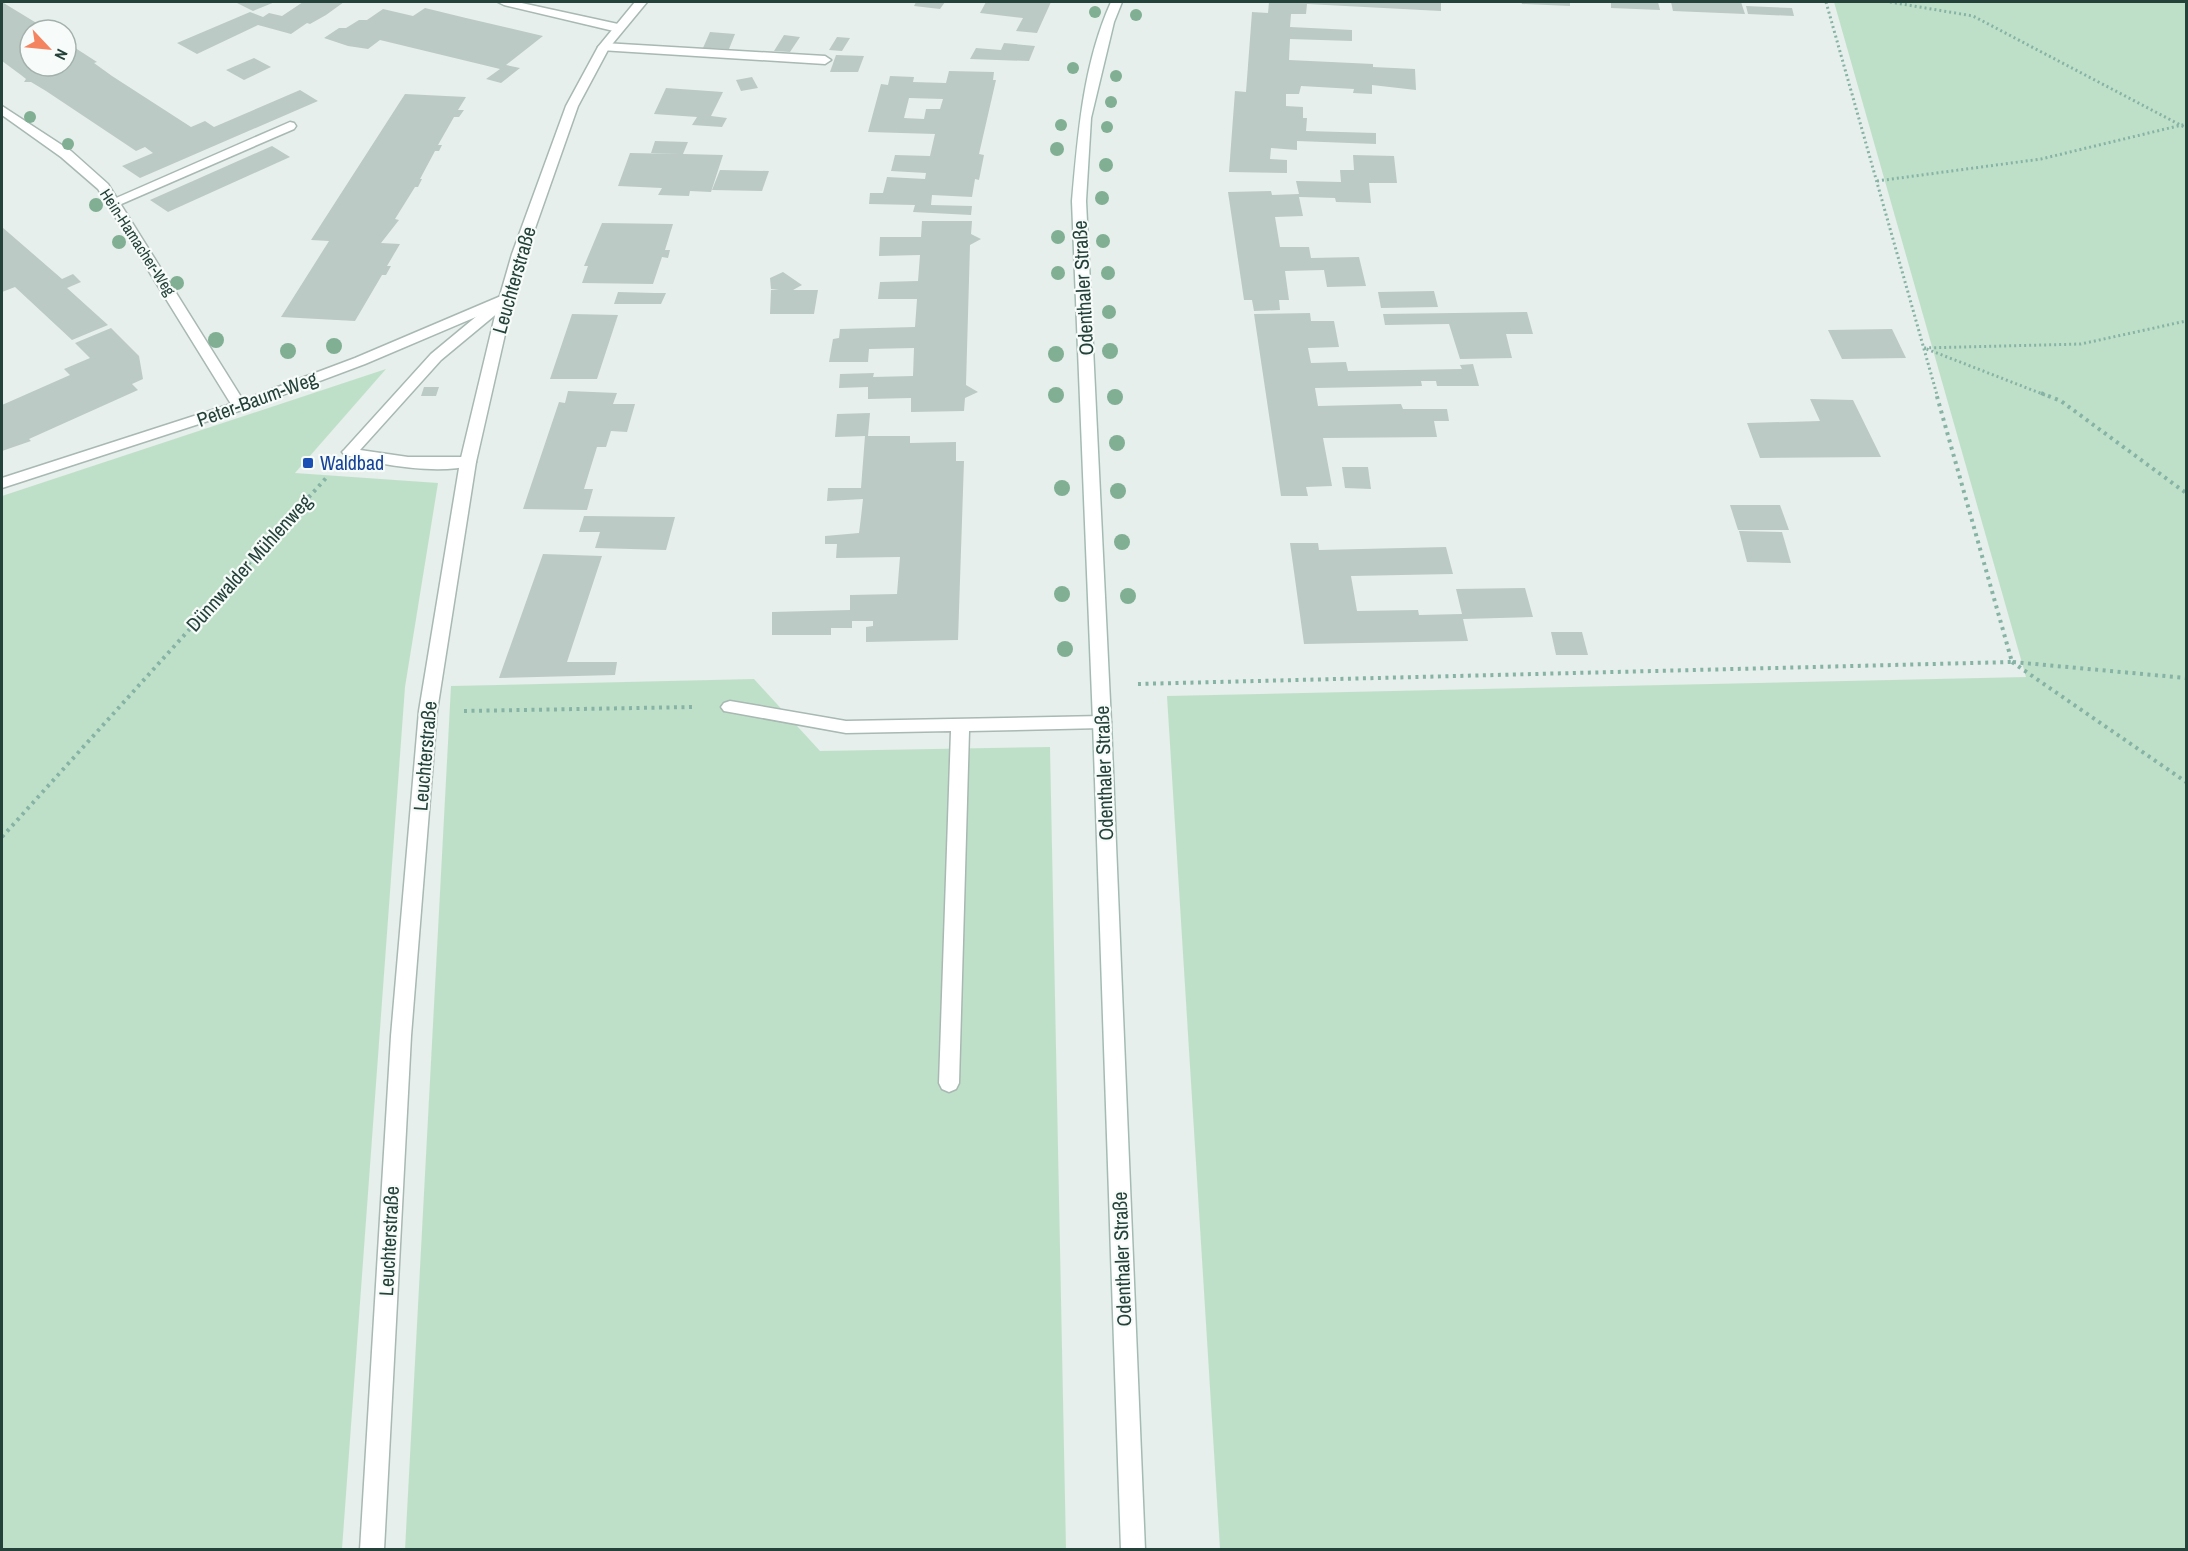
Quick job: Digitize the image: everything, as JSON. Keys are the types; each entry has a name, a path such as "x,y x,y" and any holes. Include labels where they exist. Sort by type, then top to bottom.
{"street":[{"path":"504,2 618,28"},
{"name":"Leuchterstraße","path":"372,1550 401,1036 428,711 468,462 506,299 519,254 572,106 604,47 641,2"},
{"name":"Odenthaler Straße","path":"1116,2 1108,22 1085,117 1079,201 1101,685 1133,1550"},
{"path":"604,47 825,60"},
{"name":"Hein-Hamacher-Weg","path":"2,110 66,154 104,187 240,406"},
{"path":"114,202 290,126"},
{"path":"468,462 431,464 372,460 350,452 436,357 506,299"},
{"name":"Peter-Baum-Weg","path":"2,483 240,406 360,361 506,299"},
{"path":"730,706 846,727 1102,722"},
{"path":"949,1083 960,724"}],"path":[{"path":"1826,2 2012,662 2187,782"},
{"path":"1890,2 1973,16 2187,128"},
{"path":"1877,181 2041,159 2187,123"},
{"path":"1924,348 2081,344 2187,321"},
{"path":"1924,348 2061,401 2187,493"},
{"name":"Dünnwalder Mühlenweg","path":"2,837 350,452"},
{"path":"1101,685 2012,662 2187,678"},
{"path":"428,711 730,706"}],"green space":[{"path":"1834,2 2186,2 2186,1549 1220,1549 1167,696 2026,677"},
{"path":"386,369 295,473 438,483 405,687 342,1549 2,1549 2,496"},
{"path":"754,679 820,751 1050,747 1066,1549 405,1550 451,686"}],"building":[{"path":"2,2 28,18 18,18 18,73 2,61"},
{"path":"235,2 275,2 253,11"},
{"path":"303,2 344,2 326,15 310,24 307,23 291,34 258,25 197,54 177,43 250,12 263,17 269,13 282,16"},
{"path":"916,2 945,2 940,9 914,6"},
{"path":"986,2 1051,2 1037,33 1016,31 1023,18 980,13"},
{"path":"1269,2 1441,2 1441,11 1307,4 1306,14 1291,14 1290,27 1352,30 1352,41 1290,39 1289,60 1373,64 1373,67 1415,69 1416,90 1372,85 1372,94 1353,93 1354,89 1301,86 1299,94 1286,94 1286,106 1303,107 1303,118 1307,118 1306,131 1376,133 1376,144 1297,141 1297,150 1271,148 1270,159 1287,160 1287,173 1229,172 1235,91 1246,92 1252,12 1268,13"},
{"path":"1521,2 1570,2 1570,6 1522,4"},
{"path":"1611,2 1658,2 1660,10 1611,8"},
{"path":"1671,2 1741,2 1745,14 1673,11"},
{"path":"1746,6 1792,8 1794,16 1748,14"},
{"path":"425,8 543,36 506,65 520,68 501,83 486,79 500,69 380,40 368,49 348,46 324,38 339,28 346,28 359,20 367,20 383,9 413,16"},
{"path":"710,32 735,34 729,49 703,48"},
{"path":"784,35 800,37 790,52 774,51"},
{"path":"837,37 850,38 842,51 829,50"},
{"path":"1004,43 1035,46 1029,61 970,59 976,48 1001,50"},
{"path":"78,50 97,62 94,63 112,76 191,127 205,121 214,127 300,90 318,101 140,178 122,166 153,153 145,147 136,151 46,91 31,82 24,82 26,79 78,78"},
{"path":"836,55 864,56 858,72 830,72"},
{"path":"254,58 271,67 244,80 226,70"},
{"path":"949,71 994,72 993,80 996,80 979,154 984,155 979,180 975,179 972,197 932,195 931,205 972,206 971,215 913,212 915,205 869,204 870,193 883,193 887,177 925,179 926,173 891,171 895,155 930,156 935,134 868,132 881,84 888,85 890,76 914,77 913,82 946,83","holes":["909,98 943,99 940,109 926,109 924,119 904,118"]},
{"path":"752,77 758,88 741,91 736,80"},
{"path":"666,88 723,92 711,116 727,118 722,127 692,125 697,117 654,114"},
{"path":"405,94 466,97 458,110 464,110 459,117 454,117 438,145 442,145 439,151 435,151 418,187 415,187 395,219 399,220 381,243 400,244 387,266 391,266 386,275 382,275 355,321 281,317 329,241 311,240"},
{"path":"655,141 688,142 683,154 723,155 711,192 690,191 689,196 658,195 662,188 618,186 630,153 680,154 651,153"},
{"path":"272,146 290,157 168,212 150,200"},
{"path":"1353,155 1394,156 1397,183 1369,183 1371,203 1336,202 1335,198 1299,197 1303,216 1275,217 1280,247 1309,247 1311,258 1359,257 1366,286 1327,287 1324,270 1285,271 1289,300 1279,300 1280,310 1254,311 1252,300 1244,300 1228,192 1271,191 1272,195 1299,194 1296,181 1341,182 1340,170 1354,170"},
{"path":"720,170 769,171 762,191 712,190"},
{"path":"922,221 972,221 971,234 981,239 970,245 966,385 978,392 965,398 964,411 911,412 911,398 868,399 868,387 839,388 840,374 874,373 873,377 913,376 914,348 869,349 868,362 829,362 833,339 839,338 840,329 915,327 917,299 878,299 880,282 918,281 920,255 879,256 880,237 921,237"},
{"path":"602,223 673,224 665,250 670,250 668,258 662,257 653,284 582,283 588,266 584,266"},
{"path":"2,227 62,279 73,274 81,282 67,288 108,325 72,340 15,287 2,292"},
{"path":"783,272 802,285 793,290 818,290 814,314 770,314 771,290 779,290 771,289 770,278"},
{"path":"1434,291 1438,307 1381,308 1378,292"},
{"path":"618,292 666,293 661,304 614,304"},
{"path":"1527,312 1533,334 1506,334 1512,358 1460,359 1449,324 1385,325 1383,314"},
{"path":"1310,313 1311,321 1334,321 1339,347 1308,348 1311,363 1346,362 1348,371 1462,369 1460,365 1473,364 1479,386 1437,386 1436,381 1421,381 1422,386 1315,388 1318,406 1401,404 1403,409 1447,409 1449,421 1434,421 1437,437 1323,438 1332,486 1306,487 1308,496 1281,496 1254,314"},
{"path":"572,314 618,315 597,379 550,379"},
{"path":"111,328 139,356 143,379 132,384 138,390 29,439 31,441 2,451 2,405 70,375 64,369 90,358 75,343"},
{"path":"1892,329 1906,358 1842,359 1828,330"},
{"path":"424,387 439,387 436,396 421,396"},
{"path":"568,391 617,393 613,404 635,404 627,432 611,431 606,447 597,447 584,489 593,489 587,510 523,509 559,402 565,403"},
{"path":"1810,399 1853,400 1881,457 1760,458 1747,423 1820,421"},
{"path":"870,413 868,436 910,436 910,443 956,442 956,461 964,461 958,640 866,642 866,627 873,626 873,621 852,621 852,628 831,628 831,635 772,635 772,612 850,610 850,595 897,594 900,557 836,558 837,544 825,544 825,536 859,533 863,499 827,501 828,488 861,488 865,436 835,437 837,414"},
{"path":"1342,467 1368,467 1371,489 1345,488"},
{"path":"1730,505 1780,505 1789,530 1738,530"},
{"path":"584,516 675,517 666,550 595,548 600,532 579,532"},
{"path":"1739,531 1782,532 1791,563 1747,562"},
{"path":"1290,543 1318,543 1319,550 1446,547 1453,574 1351,576 1357,611 1418,610 1419,615 1462,614 1456,589 1525,588 1533,617 1463,619 1468,641 1304,644"},
{"path":"543,554 602,556 567,662 617,662 615,675 499,678"},
{"path":"1551,632 1582,632 1588,655 1556,655"}],"place":[{"name":"Waldbad","path":"308,463"}]}
